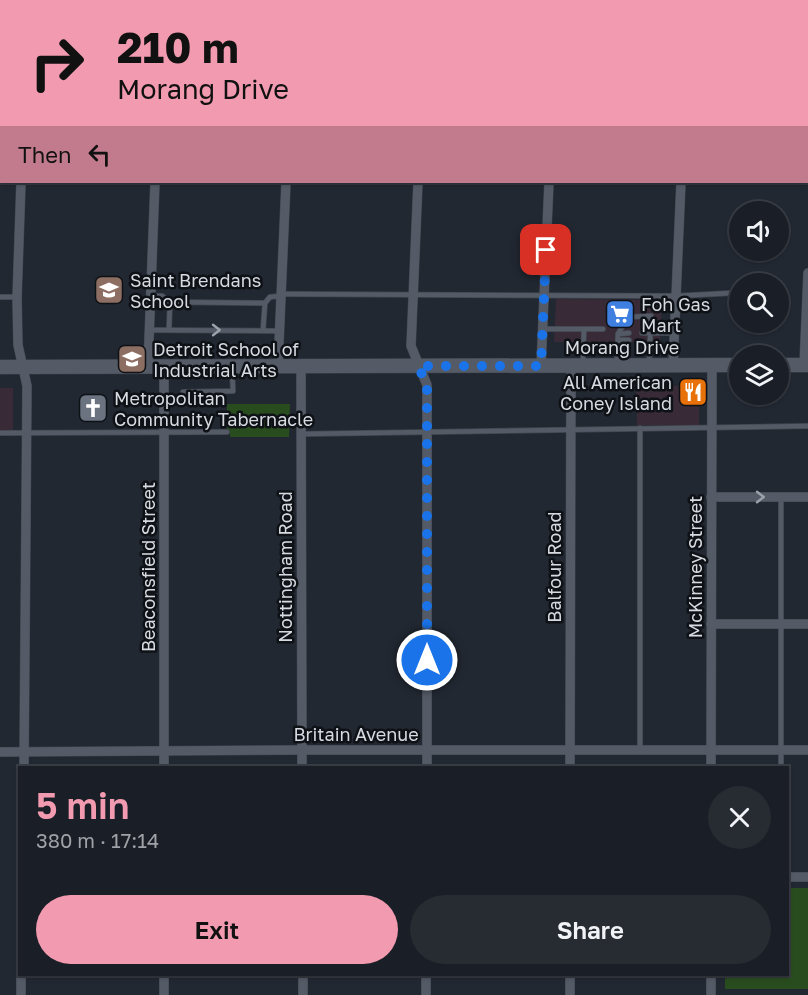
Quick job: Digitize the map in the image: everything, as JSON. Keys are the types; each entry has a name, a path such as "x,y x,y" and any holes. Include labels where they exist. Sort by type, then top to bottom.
{"street":[{"path":"21,183 17,297 18,349 27,386 24,766"},
{"path":"148,366 155,183"},
{"path":"278,366 286,183"},
{"path":"418,183 411,346 427,385 427,766"},
{"path":"541,366 549,183"},
{"path":"673,365 681,183"},
{"path":"789,365 806,365 808,273"},
{"name":"McKinney Street","path":"711,766 712,365"},
{"name":"Morang Drive","path":"0,367 729,365"},
{"name":"Beaconsfield Street","path":"164,366 164,766"},
{"name":"Nottingham Road","path":"301,366 303,766"},
{"name":"Balfour Road","path":"570,766 571,430 577,366"},
{"path":"711,497 808,497"},
{"path":"711,624 808,624"},
{"name":"Britain Avenue","path":"0,752 808,750"},
{"path":"789,877 808,877"},
{"path":"21,976 21,995"},
{"path":"164,976 164,995"},
{"path":"303,976 303,995"},
{"path":"426,976 426,995"},
{"path":"570,976 570,995"},
{"path":"711,976 711,995"}],"lane":[{"path":"263,330 265,303 270,297 281,295 676,296 729,292"},
{"path":"150,296 162,296 170,302 265,303"},
{"path":"0,297 17,297"},
{"path":"169,329 170,302"},
{"path":"617,365 618,337 628,317 651,316 649,365"},
{"path":"543,329 603,329"},
{"path":"577,366 584,329"},
{"path":"148,330 280,330"},
{"path":"618,337 629,333"},
{"path":"642,333 674,333"},
{"path":"618,337 629,340"},
{"path":"642,340 650,340"},
{"path":"183,392 232,391 232,366"},
{"path":"301,434 808,426"},
{"path":"640,429 640,750"},
{"path":"0,433 228,432"},
{"path":"781,497 781,766"}],"shaded area":[{"path":"556,299 662,300 660,342 554,342"},
{"path":"636,386 699,386 699,425 637,425"},
{"path":"0,388 13,388 13,430 0,430"}],"green space":[{"path":"227,404 290,404 289,437 230,437 230,430 227,429"},
{"path":"789,888 808,888 808,989 725,989 725,976 789,976"}],"place":[{"name":"Saint Brendans School","path":"109,290"},
{"name":"Foh Gas Mart","path":"620,314"},
{"name":"Detroit School of Industrial Arts","path":"132,359"},
{"name":"All American Coney Island","path":"693,392"},
{"name":"Metropolitan Community Tabernacle","path":"93,408"}],"route":[{"path":"427,660 427,385 418,366 541,366 546,250"}]}
